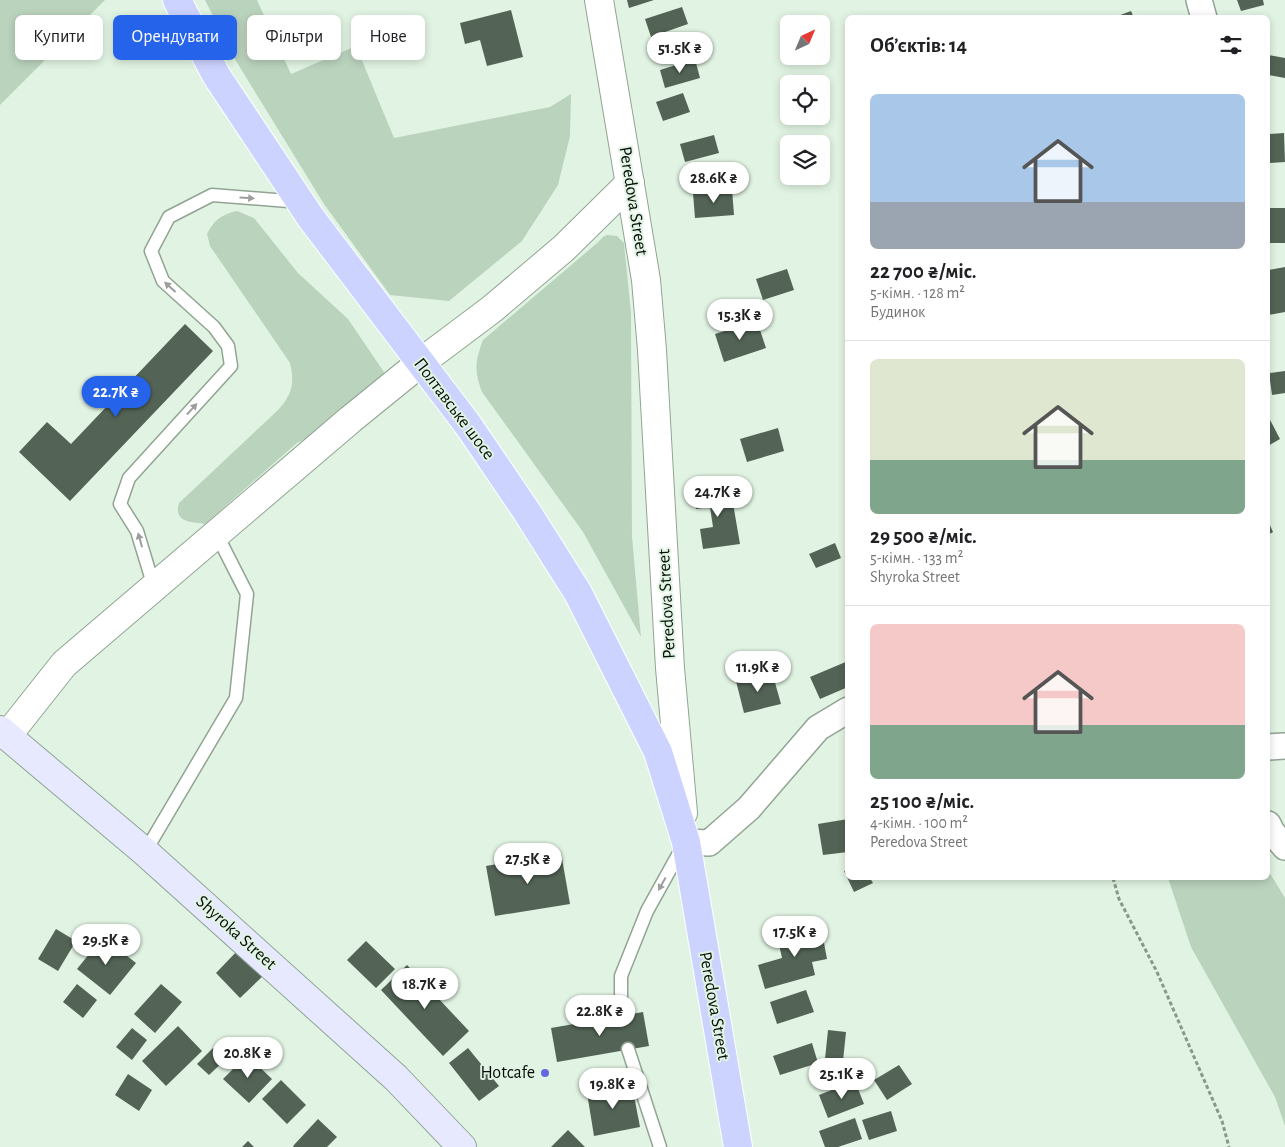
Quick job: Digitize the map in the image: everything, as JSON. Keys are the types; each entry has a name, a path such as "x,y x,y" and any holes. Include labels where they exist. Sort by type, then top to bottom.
{"main road":[{"name":"Полтавське шосе","path":"176,0 216,74 300,202 484,448 578,593 658,752 686,842"},
{"name":"Shyroka Street","path":"4,733 145,852 396,1078 462,1147"},
{"name":"Peredova Street","path":"686,842 738,1147"}],"street":[{"name":"Peredova Street","path":"599,0 646,280 652,350 670,668 686,842"},
{"path":"1199,0 1203,15"},
{"path":"4,733 64,664 350,419 492,309 564,248 630,183"},
{"path":"686,842 709,843 750,808 818,728 845,712"},
{"path":"1270,747 1285,746"},
{"path":"1270,827 1285,847"}],"lane":[{"path":"154,587 137,530 120,504 129,478 231,366 228,346 214,327 163,281 151,252 169,217 212,196 300,202"},
{"path":"145,852 236,698 247,594 216,533"},
{"path":"621,1016 621,976 647,911 686,842"},
{"path":"628,1050 660,1147"}],"path":[{"path":"1114,880 1119,899 1157,972 1222,1121 1229,1147"}],"green space":[{"path":"0,0 105,0 90,15 15,15 15,60 45,60 0,105"},
{"path":"205,0 257,0 264,15 247,15 247,60 285,60 291,74 324,60 341,60 341,52 351,48 351,60 362,60 394,138 550,107 571,94 570,136 558,185 522,241 449,301 390,295 324,204 236,61 237,15 213,15"},
{"path":"237,211 254,218 298,273 348,319 384,372 374,395 349,419 297,443 205,524 189,522 181,518 178,510 179,503 277,411 286,400 292,383 290,363 210,246 207,234 213,225 219,218"},
{"path":"607,235 617,236 624,243 631,313 632,537 641,637 583,532 482,392 477,372 478,354 483,340"},
{"path":"1270,873 1285,898 1285,1126 1275,1097 1191,947 1169,880 1270,880"}],"building":[{"path":"627,0 654,0 629,8"},
{"path":"1237,0 1263,0 1264,5 1241,11"},
{"path":"682,7 688,24 651,37 645,19"},
{"path":"511,10 523,57 487,66 480,40 465,44 460,23"},
{"path":"1131,11 1133,15 1120,15"},
{"path":"1270,55 1285,58 1285,78 1270,75"},
{"path":"695,59 700,78 665,88 660,70"},
{"path":"683,93 690,112 663,121 656,102"},
{"path":"1284,133 1285,162 1270,163 1270,134"},
{"path":"714,135 719,153 685,162 680,144"},
{"path":"732,189 734,215 695,218 693,193"},
{"path":"1270,208 1285,208 1285,243 1270,243"},
{"path":"1285,267 1285,312 1270,315 1270,270"},
{"path":"787,269 794,290 763,300 756,279"},
{"path":"757,321 766,348 724,362 715,334"},
{"path":"185,324 213,351 70,501 19,452 47,422 71,444"},
{"path":"1285,371 1285,393 1272,395 1270,373"},
{"path":"1270,420 1280,439 1270,445"},
{"path":"778,428 784,451 747,462 740,439"},
{"path":"730,486 740,544 703,549 700,529 713,527 710,507 696,509 693,492"},
{"path":"835,543 841,558 816,568 809,554"},
{"path":"845,662 845,688 820,699 810,677"},
{"path":"772,672 781,704 744,713 736,681"},
{"path":"845,820 845,852 823,855 818,824"},
{"path":"561,853 570,904 495,916 486,866"},
{"path":"848,880 871,880 873,883 854,892"},
{"path":"821,927 827,959 812,962 815,975 765,989 758,965 782,958 777,935"},
{"path":"56,929 76,941 58,971 38,959"},
{"path":"103,937 136,963 110,995 77,969"},
{"path":"366,941 395,969 376,988 347,960"},
{"path":"239,949 264,975 240,998 216,973"},
{"path":"407,965 469,1031 443,1056 381,990"},
{"path":"77,984 97,1000 83,1018 63,1002"},
{"path":"161,984 182,1002 155,1033 134,1014"},
{"path":"806,990 814,1012 777,1024 770,1002"},
{"path":"643,1012 649,1046 557,1062 551,1028"},
{"path":"178,1026 202,1051 166,1086 142,1061"},
{"path":"132,1028 147,1040 132,1060 116,1047"},
{"path":"828,1030 846,1032 843,1061 825,1059"},
{"path":"812,1043 818,1063 780,1075 773,1056"},
{"path":"213,1048 225,1060 209,1075 197,1064"},
{"path":"468,1048 499,1086 479,1101 449,1063"},
{"path":"247,1055 272,1079 249,1103 223,1079"},
{"path":"899,1065 912,1084 887,1100 874,1080"},
{"path":"128,1074 152,1090 139,1111 115,1095"},
{"path":"281,1080 306,1105 287,1124 262,1099"},
{"path":"855,1081 864,1104 828,1118 819,1095"},
{"path":"632,1085 640,1127 594,1136 587,1093"},
{"path":"891,1111 897,1131 869,1140 862,1120"},
{"path":"855,1118 862,1139 838,1147 825,1147 819,1131"},
{"path":"318,1119 337,1137 327,1147 294,1147 293,1146"},
{"path":"568,1130 585,1147 551,1147"},
{"path":"248,1141 254,1147 242,1147"}],"place":[{"name":"Hotcafe","path":"545,1073"}]}
